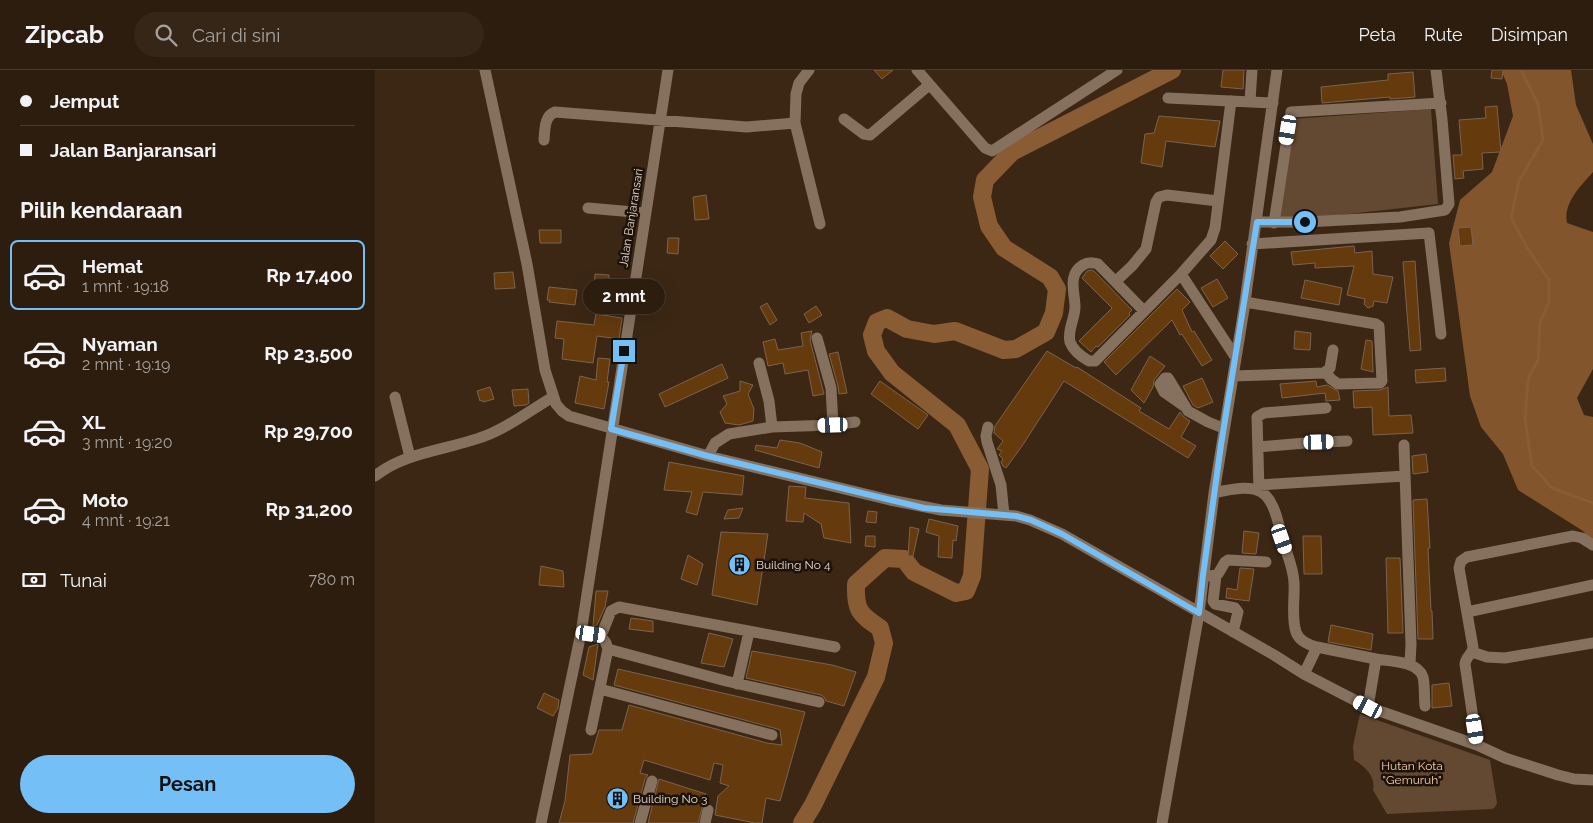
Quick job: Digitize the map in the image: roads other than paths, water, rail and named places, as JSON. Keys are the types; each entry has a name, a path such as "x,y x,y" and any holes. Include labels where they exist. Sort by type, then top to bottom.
{"street":[{"path":"485,70 527,264 545,370 553,397 562,411 569,416 708,456 898,502 941,510 1004,515 1031,520 1055,530 1304,674 1368,707 1477,745 1505,758 1558,775 1575,779 1593,780"},
{"name":"Jalan Banjaransari","path":"541,823 581,633 611,429 668,70"},
{"path":"809,70 799,83 796,94 795,123 820,224"},
{"path":"917,70 985,148 992,151 1117,70"},
{"path":"1250,101 1252,70"},
{"path":"1162,823 1199,613 1223,428 1245,302 1277,70"},
{"path":"1257,222 1274,223 1400,217 1445,210 1449,204 1441,103 1436,70"},
{"path":"844,119 868,136 929,85"},
{"path":"1168,98 1250,101 1291,112 1441,103"},
{"path":"1145,311 1098,264 1092,262 1081,266 1075,272 1073,278 1075,309 1069,333 1073,347 1089,361 1095,361 1145,311 1181,274 1211,240 1215,228 1231,101"},
{"path":"543,140 547,118 549,114 555,112 747,127 795,123"},
{"path":"1274,223 1291,112"},
{"path":"1116,281 1146,249 1156,202 1159,197 1167,195 1218,201"},
{"path":"588,208 645,213"},
{"path":"1252,244 1429,234 1441,334"},
{"path":"1181,274 1236,358"},
{"path":"1245,302 1379,326 1381,383 1338,384 1326,372"},
{"path":"817,338 831,388 833,425"},
{"path":"1233,376 1326,372 1330,368 1333,350"},
{"path":"759,364 769,402 772,427"},
{"path":"395,397 410,457"},
{"path":"375,476 397,462 410,457 461,445 491,434 553,397"},
{"path":"1184,406 1193,414 1223,428"},
{"path":"1326,408 1260,415 1256,420 1259,488 1271,502 1276,512 1282,539 1293,568 1296,631 1303,641 1317,647 1410,664 1420,671 1423,677 1425,706"},
{"path":"708,456 715,443 729,434 772,427 833,425 855,422"},
{"path":"988,427 987,442 1001,485 1004,515"},
{"path":"1258,448 1347,441"},
{"path":"1404,445 1411,644 1410,664"},
{"path":"1214,493 1228,490 1405,476"},
{"path":"1477,745 1465,664 1473,647 1459,568 1461,561 1467,557 1573,536 1582,538 1593,545"},
{"path":"1233,632 1238,612 1235,608 1215,604 1213,601 1216,576 1228,560 1266,562"},
{"path":"1203,575 1216,576"},
{"path":"1467,612 1593,585"},
{"path":"601,636 611,611 619,607 835,647"},
{"path":"737,684 749,632"},
{"path":"581,633 601,636 608,649 591,730"},
{"path":"1472,652 1487,657 1505,658 1593,643"},
{"path":"1304,674 1317,647"},
{"path":"608,649 737,684 819,702"},
{"path":"1368,707 1376,659"},
{"path":"600,689 772,735"},
{"path":"640,823 652,781"},
{"path":"705,823 709,810"}],"waterway":[{"path":"802,823 813,805 876,677 884,643 880,628 867,619 858,606 856,584 885,558 904,559 914,572 956,593 966,591 972,576 980,469 957,425 892,373 876,351 872,335 877,322 887,318 907,329 934,334 955,331 1004,350 1016,349 1046,332 1054,313 1057,289 1050,277 1004,248 989,226 982,197 985,180 1012,152 1172,70"},
{"path":"1521,70 1538,104 1543,140 1519,181 1511,218 1528,249 1549,280 1549,302 1540,322 1538,360 1528,379 1525,418 1532,466 1552,488 1593,503"}],"place":[{"name":"Building No 4","path":"740,565"},
{"name":"Building No 3","path":"617,799"}],"park label":[{"name":"Hutan Kota \"Gemuruh\"","path":"1412,773"}]}
